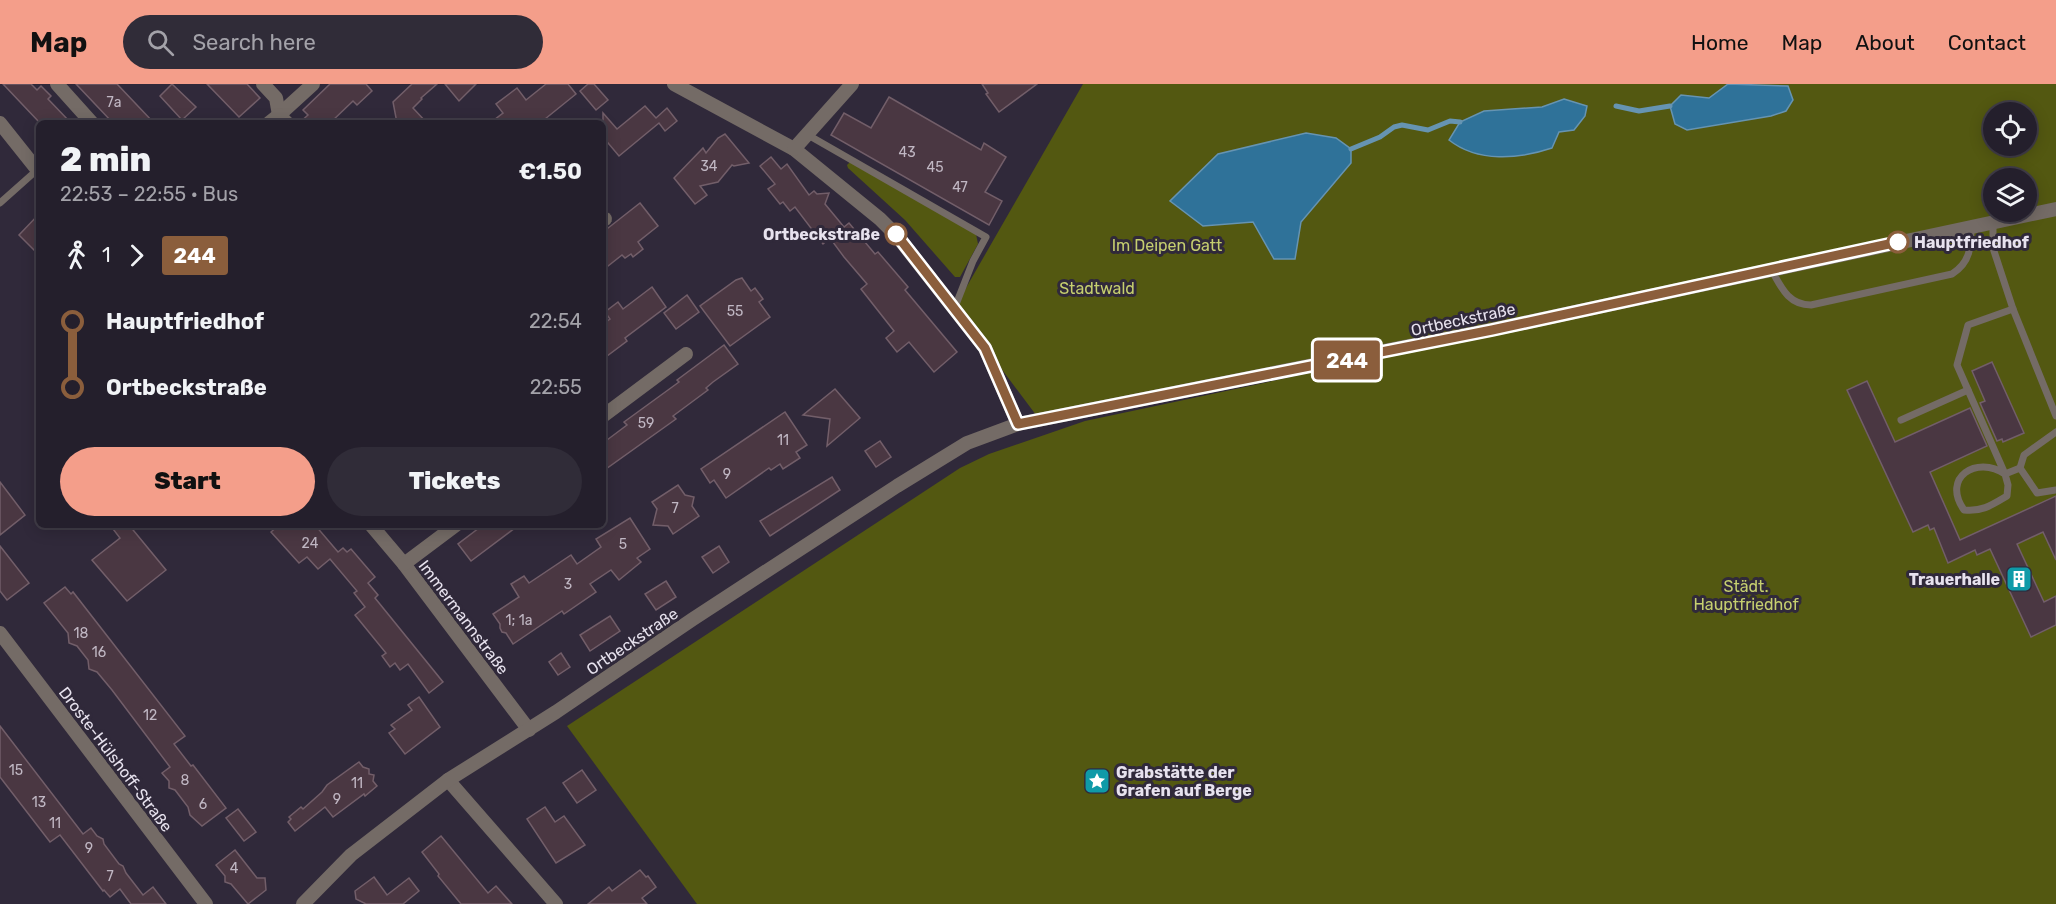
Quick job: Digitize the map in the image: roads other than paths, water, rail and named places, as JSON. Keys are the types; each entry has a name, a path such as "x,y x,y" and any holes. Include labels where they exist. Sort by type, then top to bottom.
{"street":[{"path":"57,84 89,120"},
{"path":"263,84 276,98 278,120"},
{"path":"278,120 313,84"},
{"path":"674,84 794,149 880,219 897,236 955,307 985,348 1018,424"},
{"path":"794,149 852,84"},
{"path":"0,123 36,168"},
{"name":"Ortbeckstraße","path":"2037,213 2056,209"},
{"name":"Ortbeckstraße","path":"303,904 351,855 448,780 529,730 897,486 967,443 1018,424 1339,362 1993,222"},
{"path":"606,414 686,354"},
{"name":"Immermannstraße","path":"374,528 529,730"},
{"path":"404,564 452,528"},
{"name":"Droste-Hülshoff-Straße","path":"0,633 206,904"},
{"path":"448,780 555,904"}],"lane":[{"path":"808,135 986,237 973,261 955,307"},
{"path":"0,203 36,173"},
{"path":"1993,222 1993,248 2013,309 2056,416"},
{"path":"1771,269 1785,294 1802,305 1811,305 1953,274 1959,270 1971,250 1971,226"},
{"path":"2005,474 1995,467 1983,467 1971,469 1961,476 1956,485 1959,502 1964,510 1985,509 2007,496 2008,485 2005,474 1957,365 1968,325 2013,309"},
{"path":"1901,420 1968,390"},
{"path":"2005,474 2019,468 2024,455 2056,432"},
{"path":"2019,468 2037,493 2056,490"}],"water":[{"path":"1728,84 1788,86 1793,100 1786,111 1771,116 1687,130 1675,124 1670,106 1681,95 1709,98"},
{"path":"1564,99 1587,106 1585,116 1574,130 1559,132 1552,148 1526,155 1486,156 1460,147 1449,140 1460,122 1484,111 1542,107"},
{"path":"1306,133 1336,138 1351,149 1351,163 1301,222 1295,259 1274,259 1253,222 1203,226 1170,201 1218,154"}],"waterway":[{"path":"1616,106 1639,111 1670,106"},
{"path":"1351,149 1402,125 1428,130 1450,121 1460,122"}],"place":[{"name":"Ortbeckstraße","path":"896,234"},
{"name":"Hauptfriedhof","path":"1898,242"},
{"name":"Trauerhalle","path":"2019,579"},
{"name":"Grabstätte der Grafen auf Berge","path":"1097,781"}],"park label":[{"name":"Im Deipen Gatt","path":"1167,245"},
{"name":"Stadtwald","path":"1097,288"},
{"name":"Städt. Hauptfriedhof","path":"1746,595"}]}
